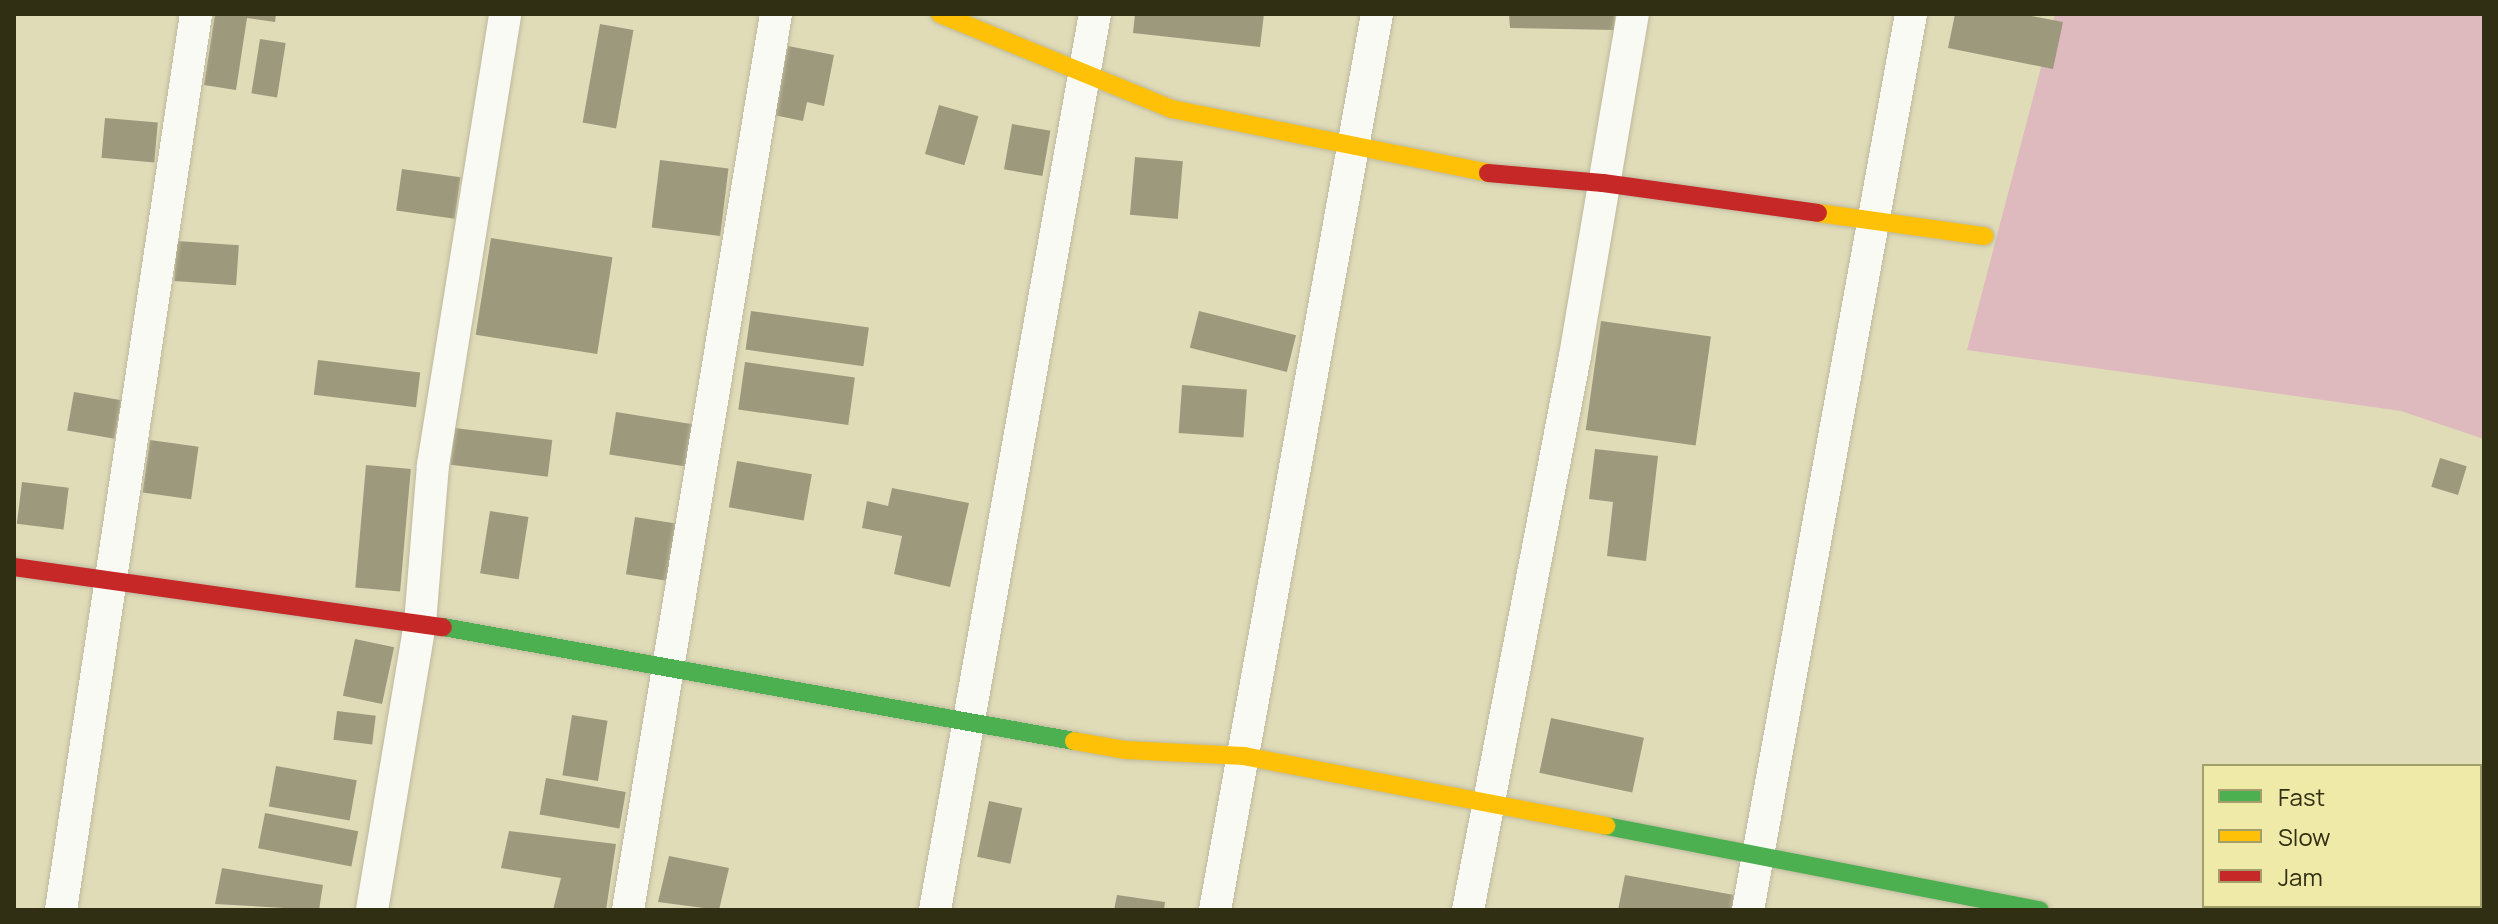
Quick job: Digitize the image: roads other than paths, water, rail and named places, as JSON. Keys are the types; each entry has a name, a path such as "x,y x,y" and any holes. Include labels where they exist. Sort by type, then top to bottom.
{"street":[{"path":"61,910 114,581 196,14"},
{"path":"372,910 420,623 433,465 505,14"},
{"path":"628,910 776,14"},
{"path":"940,14 1085,77 1172,109 1483,173 1603,183 1873,218 1984,236"},
{"path":"935,910 1095,14"},
{"path":"1215,910 1318,326 1355,146 1377,14"},
{"path":"1468,910 1633,14"},
{"path":"1748,910 1911,14"},
{"path":"14,567 420,623 1126,750 1244,756 1487,806 2040,910"}]}
